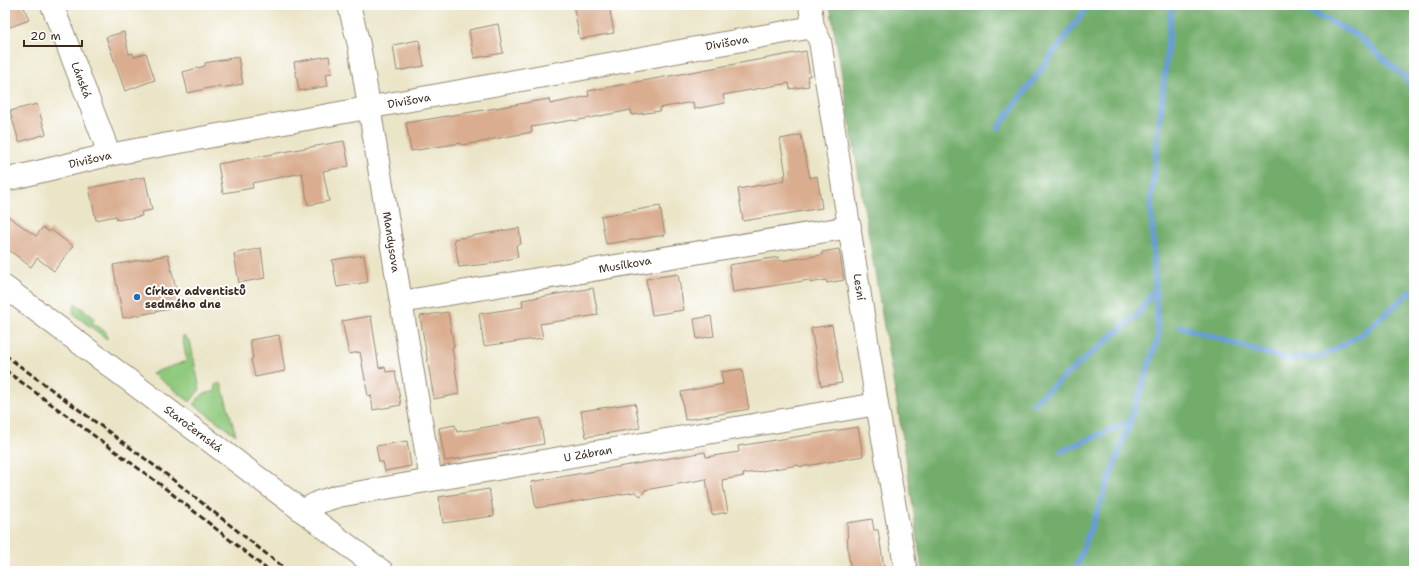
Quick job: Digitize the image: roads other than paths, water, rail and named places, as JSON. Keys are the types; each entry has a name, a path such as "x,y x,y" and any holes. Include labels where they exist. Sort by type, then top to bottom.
{"street":[{"name":"Lánská","path":"52,5 104,140 108,155"},
{"name":"Mandysova","path":"349,5 359,45 370,108 431,480"},
{"name":"Lesní","path":"810,5 813,27 820,41 877,404 906,571"},
{"name":"Divišova","path":"5,180 108,155 813,27"},
{"name":"Musílkova","path":"401,302 850,227"},
{"name":"Staročernská","path":"5,287 382,571"},
{"name":"U Zábran","path":"302,511 319,502 338,496 877,404"}],"waterway":[{"path":"998,128 1089,5"},
{"path":"1075,571 1130,422 1158,338 1151,202 1172,5"},
{"path":"1296,5 1355,34 1407,79 1414,92"},
{"path":"1033,403 1138,314 1155,289"},
{"path":"1180,326 1287,359 1321,357 1362,334 1414,289"},
{"path":"1061,451 1130,422"}],"railway":[{"path":"5,355 167,475 288,571"},
{"path":"5,370 161,485 269,571"}],"place":[{"name":"Církev adventistů sedmého dne","path":"137,297"}]}
